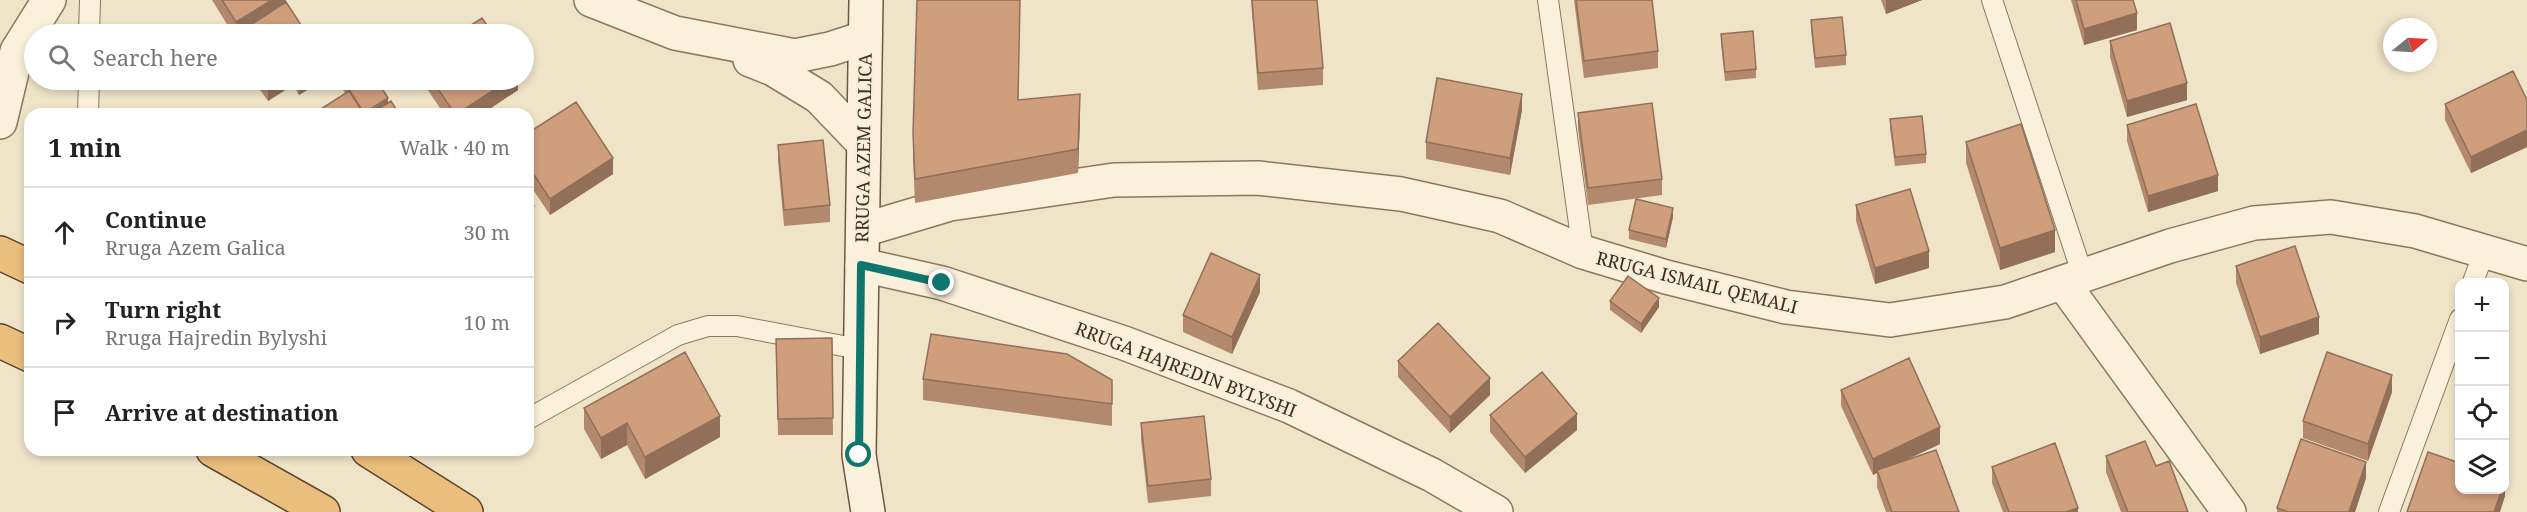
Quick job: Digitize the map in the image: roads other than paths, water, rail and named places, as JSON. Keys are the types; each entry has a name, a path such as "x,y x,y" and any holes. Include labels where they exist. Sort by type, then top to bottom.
{"highway":[{"path":"0,253 24,264"},
{"path":"0,341 24,351"},
{"path":"224,456 323,512"},
{"path":"377,456 466,512"}],"street":[{"path":"34,24 49,0"},
{"path":"591,0 773,69 819,97 863,143"},
{"path":"675,33 736,44 800,36 865,18"},
{"name":"RRUGA AZEM GALICA","path":"865,18 859,455 868,512"},
{"path":"0,122 17,51 24,40"},
{"name":"RRUGA ISMAIL QEMALI","path":"863,230 950,204 1114,180 1258,178 1401,194 1500,216 1583,252 1666,277 1786,307 1890,320 2005,302 2170,246 2254,224 2331,217 2415,231 2527,264"},
{"name":"RRUGA HAJREDIN BYLYSHI","path":"861,265 942,283 1124,343 1289,406 1432,475 1496,512"},
{"path":"2073,279 2229,512"}],"lane":[{"path":"89,24 90,0"},
{"path":"1548,0 1583,252"},
{"path":"1992,0 2073,279"},
{"path":"88,108 89,90"},
{"path":"2474,278 2484,252"},
{"path":"534,416 678,335 708,326 737,326 859,350"},
{"path":"2389,512 2455,332"}]}
